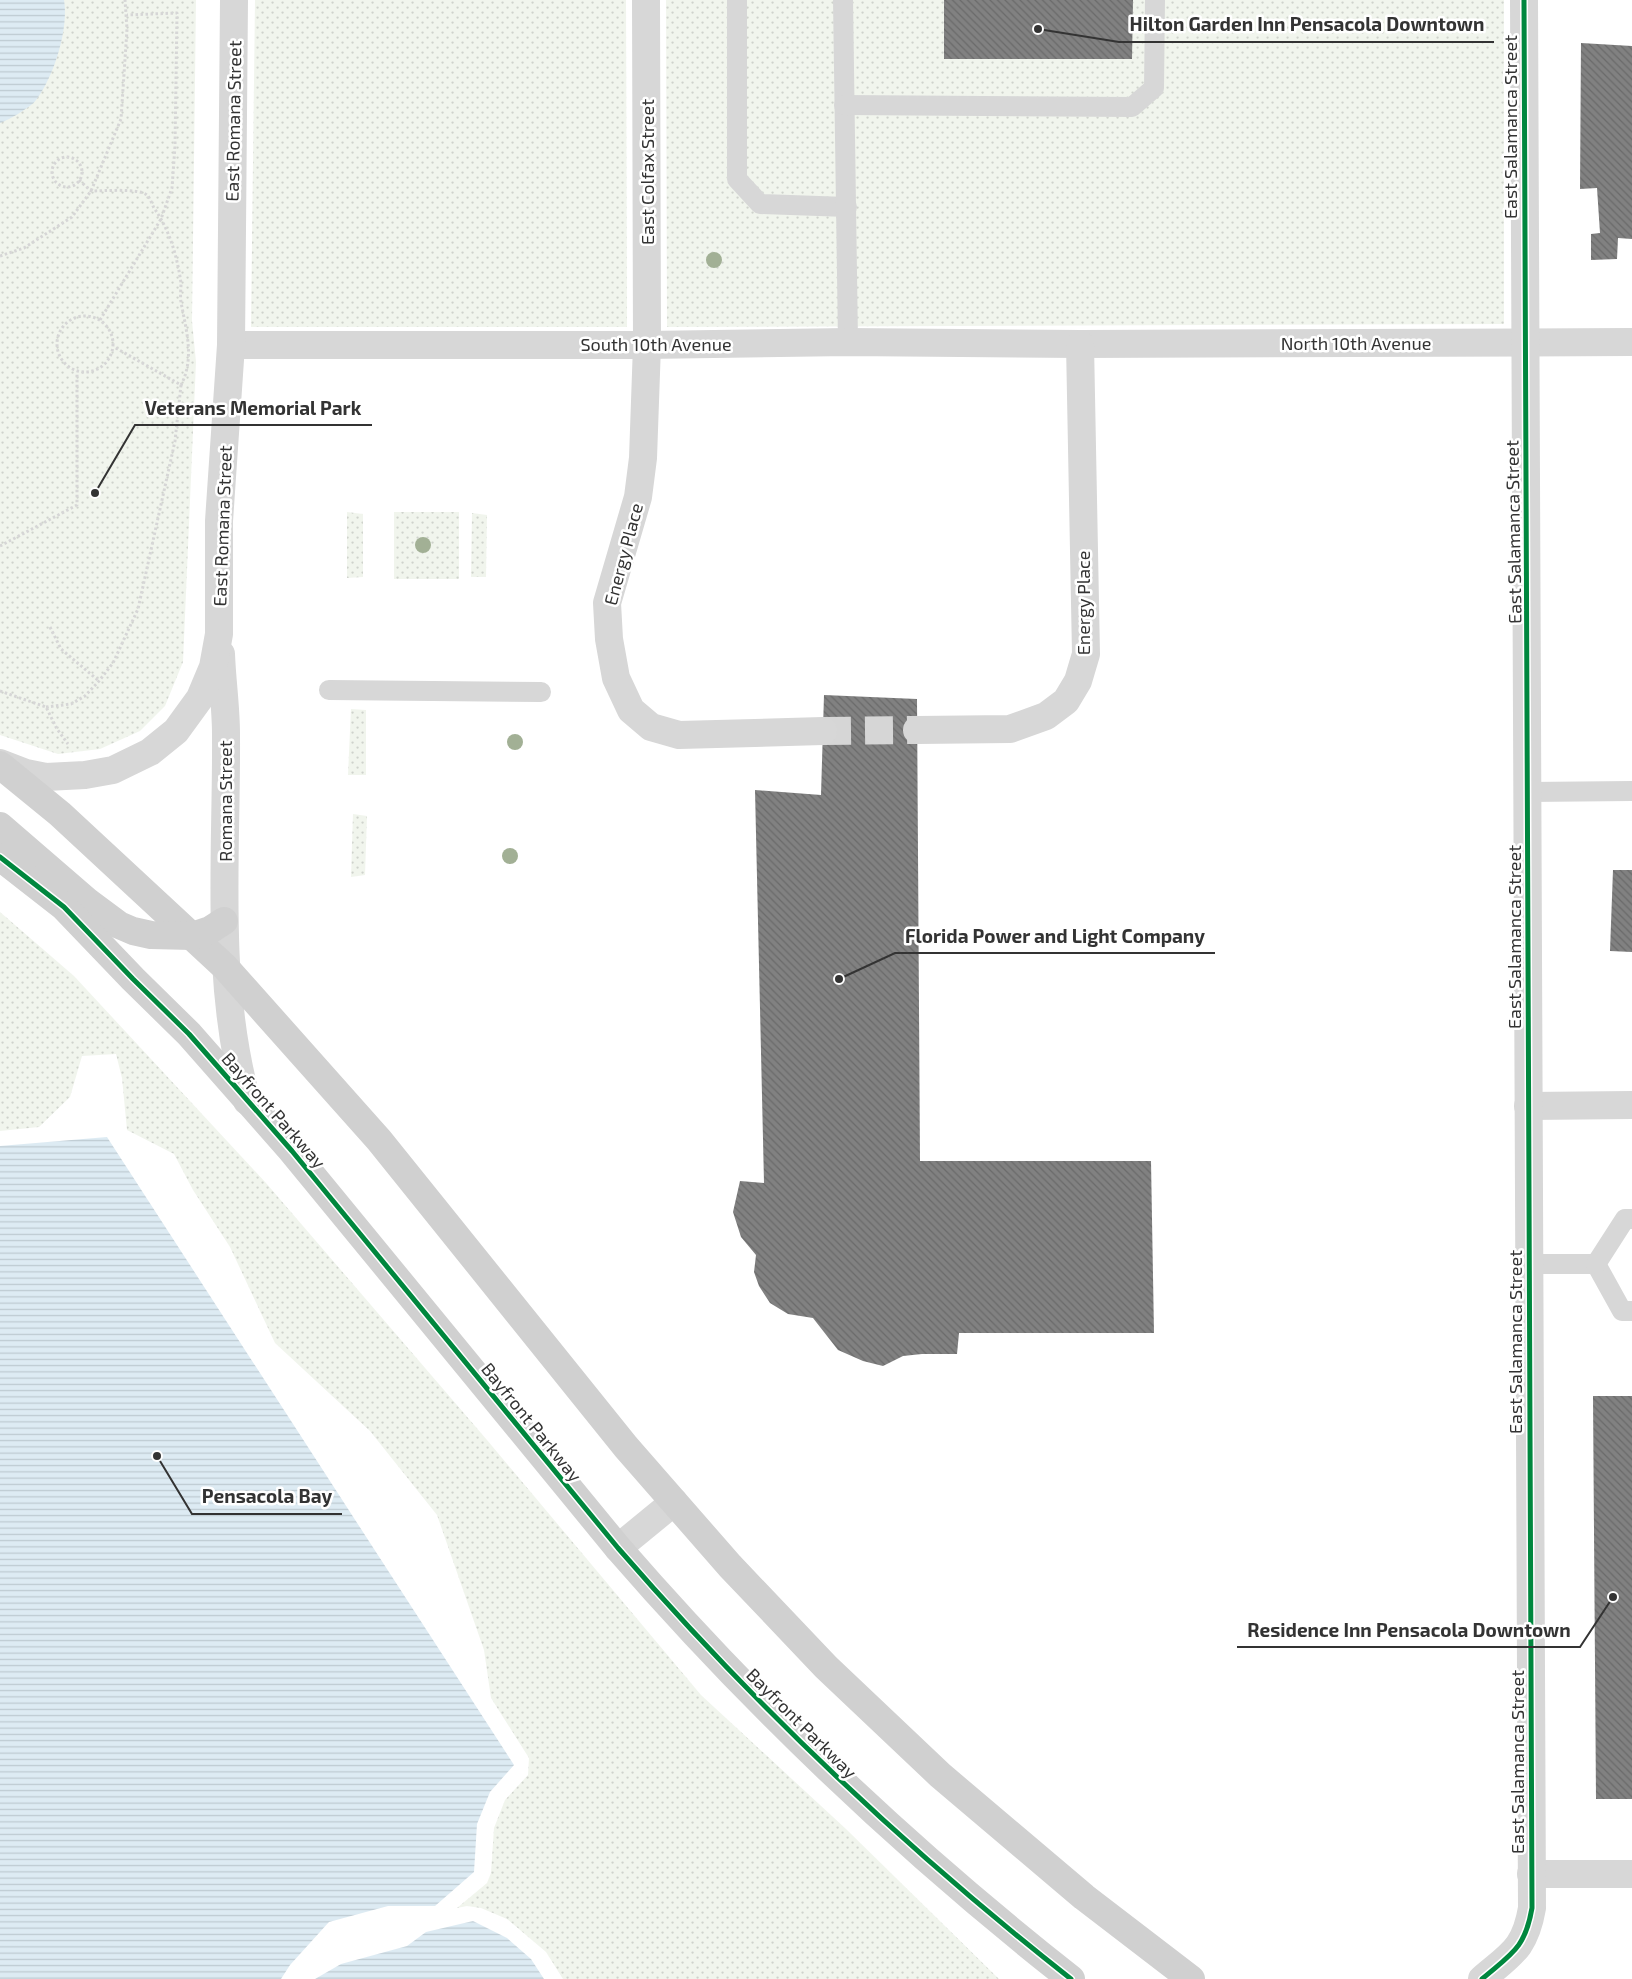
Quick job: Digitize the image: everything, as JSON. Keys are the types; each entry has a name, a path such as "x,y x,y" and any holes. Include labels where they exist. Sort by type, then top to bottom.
{"main road":[{"path":"0,764 60,814 225,967 379,1140 620,1439 674,1502 730,1566 826,1667 940,1775 1084,1897 1191,1979"},
{"path":"0,826 88,902 119,925 133,931 151,935 192,936 210,930 224,921"},
{"name":"Bayfront Parkway","path":"0,857 64,907 132,979 189,1034 322,1187 618,1548 735,1677 832,1773 922,1855 1071,1979"}],"street":[{"name":"East Romana Street","path":"0,764 26,773 46,777 85,775 113,770 150,752 176,731 200,698 213,667 219,634 219,521 231,345 234,0"},
{"name":"East Colfax Street","path":"646,0 647,345"},
{"name":"East Salamanca Street","path":"1482,1979 1518,1948 1528,1929 1532,1908 1524,0"},
{"name":"South 10th Avenue","path":"231,345 647,345 848,342 1080,344"},
{"name":"North 10th Avenue","path":"1080,344 1632,342"},
{"name":"Energy Place","path":"917,730 1010,729 1046,716 1066,700 1078,681 1086,654 1080,344"},
{"name":"Energy Place","path":"647,345 643,458 638,497 607,602 609,639 616,678 631,710 651,727 680,735 823,731"},
{"name":"Romana Street","path":"219,634 226,732 225,967 239,1069 247,1101"},
{"path":"1528,1106 1632,1105"},
{"path":"618,1548 674,1502"},
{"path":"1531,1874 1632,1874"}],"lane":[{"path":"737,0 737,179 760,204 847,206"},
{"path":"844,0 848,342"},
{"path":"844,105 1132,107 1154,88 1155,0"},
{"path":"329,690 541,692"},
{"path":"1528,792 1632,791"},
{"path":"1596,1264 1625,1219 1632,1219"},
{"path":"1529,1264 1596,1264"},
{"path":"1596,1264 1622,1310 1632,1311"}],"path":[{"path":"0,256 24,248 72,217 90,191 121,119 128,28 125,0"},
{"path":"100,320 161,219 172,188 176,146 177,14 126,15"},
{"path":"64,157 78,161 82,171 79,180 72,186 63,186 56,181 53,172 56,163 64,157"},
{"path":"0,691 46,707 71,704 85,696 113,663 138,609 171,465 182,385 189,357 176,256 169,234 147,195 135,190 128,192 90,191 79,180"},
{"path":"94,316 105,323 112,334 114,347 110,359 98,371 77,373 65,365 58,354 57,340 62,327 75,318 94,316"},
{"path":"114,347 182,385"},
{"path":"0,546 77,505 77,373"},
{"path":"50,628 60,648 99,681"},
{"path":"46,707 57,729 72,750"}],"shaded area":[{"path":"0,0 196,0 192,321 196,362 183,662 165,706 140,731 100,749 58,754 0,735"},
{"path":"0,0 64,0 65,11 59,52 43,90 30,106 0,123"},
{"path":"255,0 626,0 627,327 251,327"},
{"path":"666,0 1504,0 1504,324 667,327"},
{"path":"347,512 363,514 363,577 347,578"},
{"path":"394,512 459,512 459,579 394,579"},
{"path":"472,513 487,515 486,577 471,577"},
{"path":"351,709 366,710 366,775 348,775"},
{"path":"353,814 367,816 365,875 351,877"},
{"path":"0,912 74,976 266,1183 487,1440 701,1695 846,1829 999,1979 563,1979 546,1952 507,1919 481,1908 467,1906 457,1908 487,1883 491,1873 494,1828 505,1800 528,1775 529,1758 491,1698 484,1650 437,1515 370,1431 275,1343 230,1247 193,1190 174,1154 127,1130 122,1078 116,1054 82,1056 70,1097 39,1127 0,1131"},
{"path":"107,1137 514,1765 490,1792 477,1824 474,1872 435,1906 388,1906 329,1922 290,1965 281,1979 0,1979 0,1146"},
{"path":"473,1921 507,1938 531,1959 544,1979 315,1979 341,1964 407,1946 426,1932"}],"building":[{"path":"944,0 1133,0 1132,59 944,59"},
{"path":"1581,43 1632,46 1632,239 1618,238 1617,259 1591,260 1591,234 1600,233 1597,188 1580,189"},
{"path":"824,695 917,699 920,1161 1151,1161 1154,1333 959,1333 957,1354 903,1356 883,1366 863,1361 838,1350 813,1318 788,1314 770,1303 759,1286 754,1272 756,1255 741,1237 733,1212 740,1181 764,1183 755,790 821,795"},
{"path":"1613,870 1632,870 1632,952 1610,951"},
{"path":"1593,1396 1632,1396 1632,1799 1596,1799"}],"tunnel":[{"path":"823,731 917,730"}],"cycle path":[{"path":"1482,1979 1509,1956 1521,1942 1532,1908 1524,0"},
{"path":"0,857 64,907 189,1034 292,1151 618,1548 724,1664 778,1720 892,1828 1010,1930 1071,1979"}],"place":[{"name":"Hilton Garden Inn Pensacola Downtown","path":"1038,29"},
{"name":"Veterans Memorial Park","path":"95,493"},
{"name":"Florida Power and Light Company","path":"839,979"},
{"name":"Pensacola Bay","path":"157,1456"},
{"name":"Residence Inn Pensacola Downtown","path":"1613,1597"}]}
